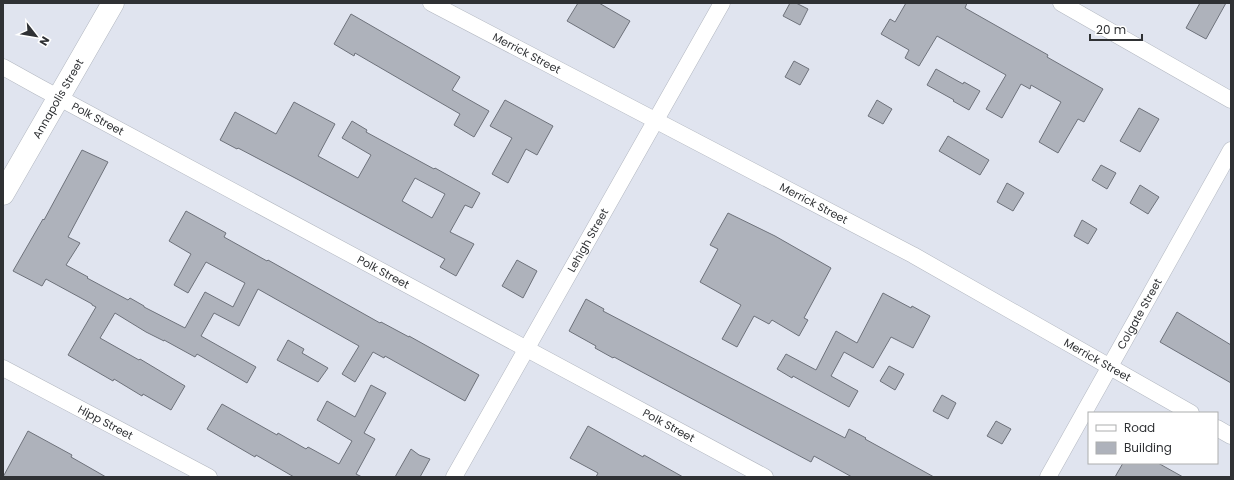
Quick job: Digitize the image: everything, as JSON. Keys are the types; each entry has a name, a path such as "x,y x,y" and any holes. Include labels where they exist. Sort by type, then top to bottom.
{"street":[{"name":"Annapolis Street","path":"3,194 113,3"},
{"name":"Merrick Street","path":"431,3 913,255 1188,412"},
{"name":"Lehigh Street","path":"454,477 722,3"},
{"path":"1061,3 1231,100"},
{"name":"Polk Street","path":"3,67 765,477"},
{"name":"Colgate Street","path":"1048,477 1231,150"},
{"name":"Hipp Street","path":"3,368 209,477"},
{"path":"1218,429 1231,436"}],"building":[{"path":"578,3 599,3 630,21 614,48 567,21"},
{"path":"790,3 796,3 808,9 800,25 783,16"},
{"path":"906,3 967,3 965,8 1048,55 1047,57 1103,89 1084,122 1078,119 1058,153 1039,142 1061,102 1031,85 1030,89 1021,84 1002,118 986,109 1006,75 937,36 919,66 905,58 909,50 881,34 890,19 895,22"},
{"path":"1200,3 1226,3 1206,39 1186,28"},
{"path":"351,14 460,77 452,90 489,111 474,137 454,125 460,114 355,53 354,56 334,44"},
{"path":"794,61 809,69 800,85 785,77"},
{"path":"936,69 963,84 964,82 980,91 969,110 927,85"},
{"path":"505,100 553,126 537,155 526,149 508,183 492,174 512,138 490,126"},
{"path":"877,100 892,109 883,124 868,116"},
{"path":"294,102 335,124 318,156 358,178 371,155 342,138 352,121 367,130 366,132 480,193 472,208 465,205 450,232 474,244 456,276 440,267 445,259 297,179 220,140 235,112 276,134","holes":["415,178 445,194 432,218 402,201"]},
{"path":"1139,108 1159,119 1140,152 1120,141"},
{"path":"948,136 989,160 980,175 939,151"},
{"path":"82,150 108,162 68,237 80,243 66,265 128,300 130,298 185,328 205,292 233,307 245,283 206,262 188,293 174,285 191,254 169,241 186,211 226,233 224,237 380,323 381,322 409,336 479,375 465,401 385,356 384,358 373,352 355,382 342,374 359,346 258,289 239,326 214,313 201,336 256,367 247,383 197,354 195,357 146,332 115,313 100,338 139,360 140,359 185,386 171,410 143,394 142,396 114,379 113,381 68,355 96,307 46,279 42,286 13,271 43,219 44,220"},
{"path":"1101,165 1116,173 1107,189 1092,180"},
{"path":"1007,183 1024,193 1013,211 997,202"},
{"path":"1140,185 1159,197 1148,214 1130,203"},
{"path":"728,213 775,236 831,268 804,318 808,320 799,336 772,320 769,324 754,316 737,347 722,339 741,305 700,282 718,249 710,245"},
{"path":"1082,220 1097,229 1088,244 1074,236"},
{"path":"517,260 537,271 523,298 502,286"},
{"path":"883,293 930,316 913,348 891,337 873,368 844,352 831,376 858,391 849,407 793,376 792,378 777,369 786,354 816,370 836,331 857,343"},
{"path":"586,299 604,309 603,311 845,438 849,429 934,477 852,477 814,456 811,462 614,357 613,358 595,348 596,346 569,331"},
{"path":"1177,312 1231,345 1231,383 1160,342"},
{"path":"288,340 304,349 302,353 328,368 318,382 277,360"},
{"path":"889,366 904,374 895,390 880,381"},
{"path":"371,385 386,393 364,433 375,439 356,474 362,477 294,477 256,455 255,457 207,429 222,404 277,435 278,433 306,449 308,447 339,464 352,441 317,420 327,401 355,417"},
{"path":"942,395 956,403 948,419 933,411"},
{"path":"996,421 1011,429 1002,444 987,436"},
{"path":"588,426 643,457 644,455 683,477 596,477 598,473 570,458"},
{"path":"28,431 72,455 71,457 106,477 3,477"},
{"path":"411,449 419,455 430,459 420,477 395,477"},
{"path":"1122,464 1160,464 1183,477 1115,477"}]}
